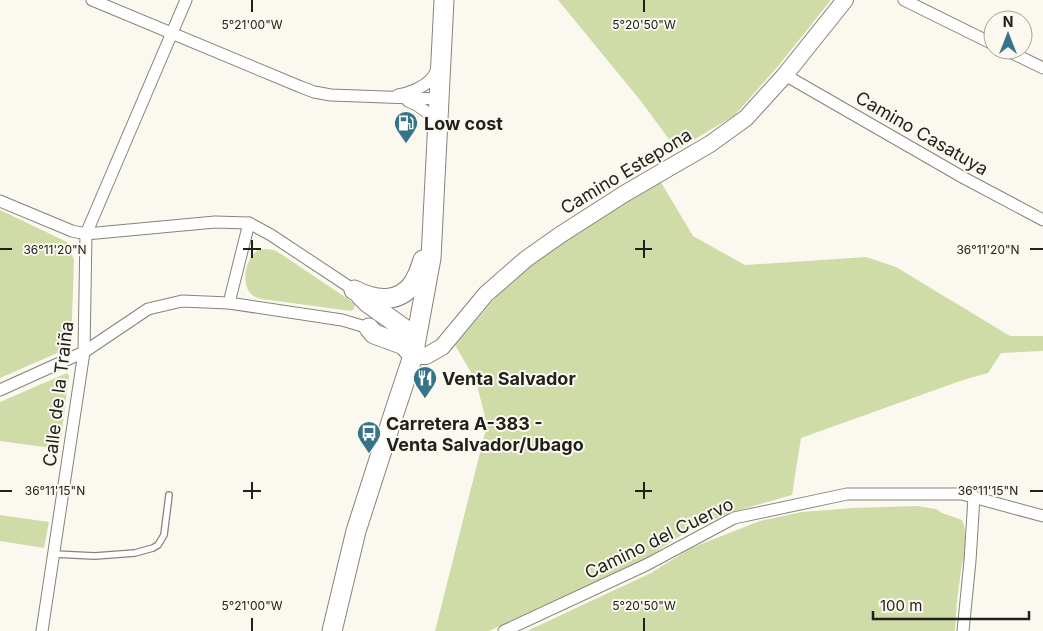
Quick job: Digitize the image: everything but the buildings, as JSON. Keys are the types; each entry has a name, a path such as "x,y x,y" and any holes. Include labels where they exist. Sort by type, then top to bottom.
{"main road":[{"path":"332,631 356,531 415,343 431,258 444,0"},
{"name":"Camino Estepona","path":"415,343 419,357 430,355 442,347 486,294 526,259 624,194 710,144 746,118 785,75 845,0"},
{"path":"354,290 366,296 392,298 408,289 419,273 433,217"},
{"path":"354,290 406,330 415,343"},
{"path":"365,327 378,324 381,320 378,310"},
{"path":"365,327 374,334 404,346 415,343"}],"street":[{"path":"92,0 314,92 331,95 439,99"},
{"name":"Calle de la Traiña","path":"42,631 84,352 86,234 186,0"},
{"path":"904,0 983,39"},
{"path":"396,98 428,83 433,78 441,60"},
{"path":"1027,60 1043,68"},
{"name":"Camino Casatuya","path":"785,75 964,178 1043,220"},
{"path":"396,98 422,108 437,126"},
{"path":"0,201 72,231 86,234 215,222 249,223 272,235 354,290"},
{"path":"229,303 249,223"},
{"path":"0,390 84,352 148,309 182,301 229,303 342,320 365,327"},
{"name":"Camino del Cuervo","path":"504,631 646,565 734,518 847,494 962,494 1043,516"},
{"path":"962,631 970,561 974,497"}],"lane":[{"path":"54,554 95,556 135,553 153,548 158,545 164,535 169,495"}],"green space":[{"path":"558,0 831,0 779,65 735,115 677,150 640,100"},
{"path":"659,179 693,236 745,265 866,257 896,267 1010,336 1043,336 1043,351 1001,353 988,373 963,380 801,438 792,495 739,510 693,528 644,561 489,631 435,631 488,421 486,421 476,381 455,345 503,289 537,260 620,203"},
{"path":"0,210 67,242 74,260 71,347 0,378"},
{"path":"265,249 274,250 281,254 354,303 354,309 351,311 262,299 253,296 246,284 247,265 257,251"},
{"path":"67,373 69,376 58,449 0,441 0,402"},
{"path":"917,506 936,509 962,520 964,525 968,549 962,564 955,631 527,631 651,573 691,548 760,521 802,512"},
{"path":"0,515 49,522 44,548 0,541"}],"place":[{"name":"Low cost","path":"406,144"},
{"name":"Venta Salvador","path":"425,399"},
{"name":"Carretera A-383 - Venta Salvador/Ubago","path":"369,454"}]}
